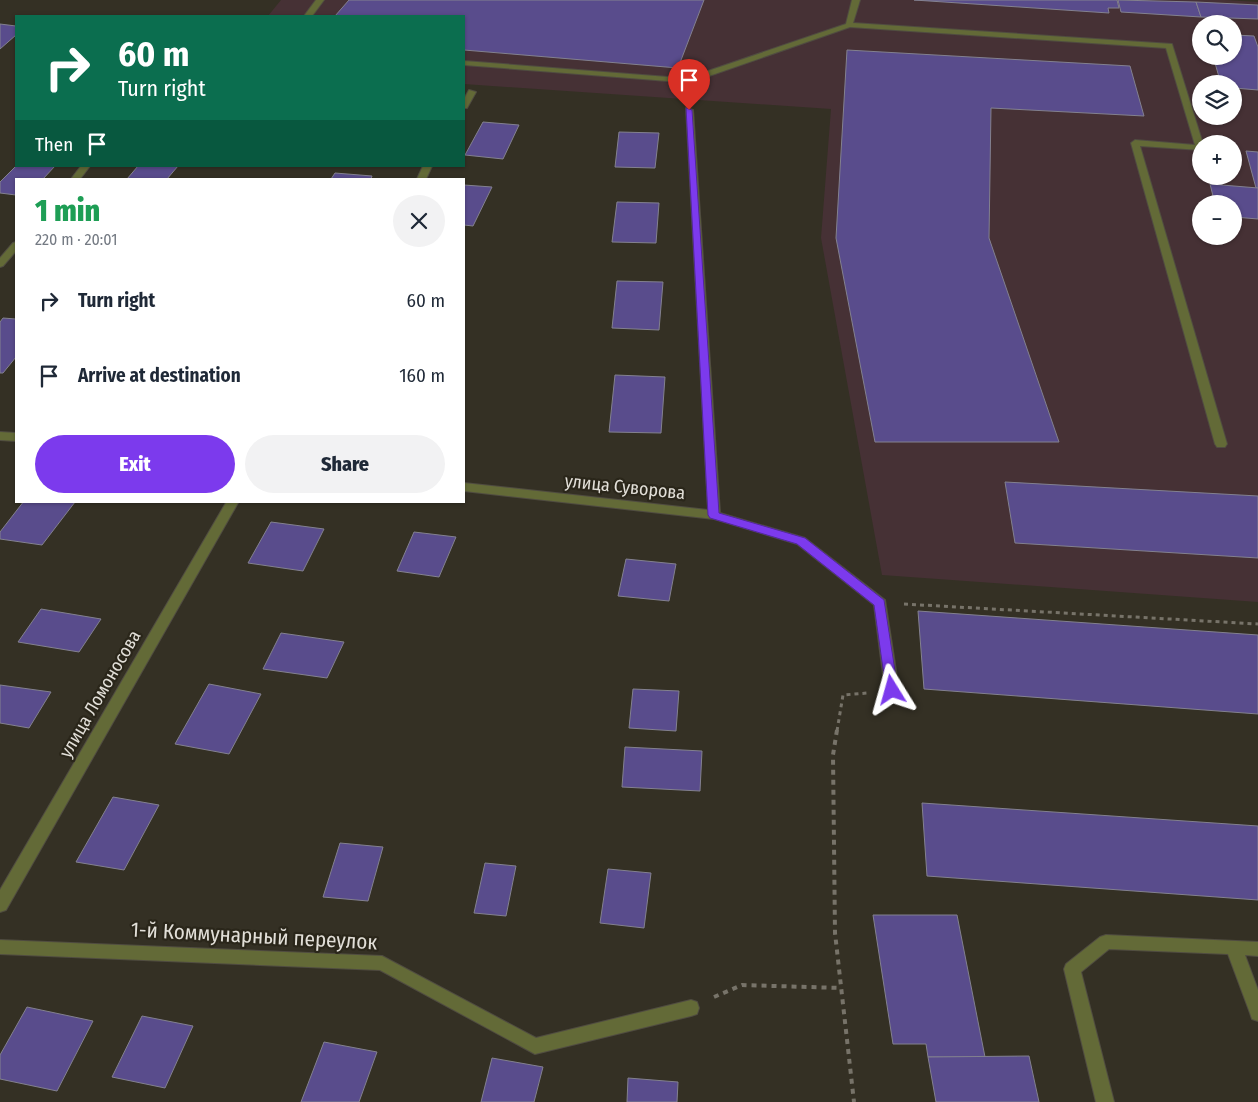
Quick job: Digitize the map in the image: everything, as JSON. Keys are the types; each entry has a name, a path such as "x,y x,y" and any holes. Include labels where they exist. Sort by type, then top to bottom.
{"street":[{"path":"309,15 320,0"},
{"path":"850,25 856,0"},
{"path":"465,63 668,79 706,74 850,25 1169,46 1200,148 1135,144 1221,444"},
{"path":"465,104 472,92"},
{"path":"689,110 714,515"},
{"path":"76,178 85,167"},
{"path":"0,264 15,246"},
{"path":"0,436 15,437"},
{"name":"улица Суворова","path":"465,487 714,515 801,541 880,603"},
{"name":"улица Ломоносова","path":"0,905 232,503"},
{"path":"880,603 892,690"},
{"path":"1105,1102 1072,969 1106,942 1258,949"},
{"name":"1-й Коммунарный переулок","path":"0,947 382,963 535,1046 691,1008"},
{"path":"1234,947 1258,1014"}],"path":[{"path":"880,603 1258,624"},
{"path":"854,1102 835,933 833,755 843,695 892,690"},
{"path":"691,1008 742,985 841,988"}],"shaded area":[{"path":"281,0 1225,0 1258,2 1258,602 882,575 821,238 831,109 465,84 465,15 269,15"}],"building":[{"path":"349,0 704,0 678,68 465,50 465,15 336,15"},
{"path":"914,0 1117,0 1119,8 1108,8 1109,13"},
{"path":"1118,0 1196,2 1200,15 1192,16 1121,12"},
{"path":"1196,2 1258,5 1258,19 1242,18 1242,15 1200,15"},
{"path":"0,24 15,26 15,36 0,49"},
{"path":"1242,35 1254,36 1258,47 1258,90 1242,89 1242,75 1218,75 1216,65 1242,65"},
{"path":"847,50 1130,66 1144,116 991,108 989,238 1059,442 875,442 836,238"},
{"path":"483,122 519,125 503,159 465,155"},
{"path":"619,132 659,133 655,168 615,167"},
{"path":"1246,151 1258,152 1258,188 1256,188"},
{"path":"15,167 54,167 44,178 15,178 15,195 0,193 0,182"},
{"path":"137,167 177,167 168,178 128,178"},
{"path":"335,173 372,176 371,178 332,178"},
{"path":"465,185 492,187 473,226 465,225"},
{"path":"1210,185 1258,188 1258,219 1242,218 1242,195 1213,195"},
{"path":"617,202 659,203 656,243 612,242"},
{"path":"617,281 663,282 659,330 612,328"},
{"path":"3,318 15,319 15,358 3,373 0,373 0,322"},
{"path":"615,375 665,377 661,433 609,432"},
{"path":"1005,482 1258,496 1258,558 1015,543"},
{"path":"22,503 74,503 42,545 0,539 0,532"},
{"path":"271,522 324,529 303,571 248,563"},
{"path":"414,532 456,537 439,577 397,571"},
{"path":"626,559 676,564 669,601 618,596"},
{"path":"41,609 101,619 79,652 18,642"},
{"path":"918,611 1258,635 1258,714 924,689"},
{"path":"281,633 344,642 327,678 263,669"},
{"path":"209,684 261,694 229,754 175,744"},
{"path":"0,685 51,692 29,728 0,723"},
{"path":"633,689 679,691 676,731 629,728"},
{"path":"625,747 702,751 700,791 622,787"},
{"path":"113,797 159,805 124,870 76,862"},
{"path":"922,803 1258,826 1258,900 927,876"},
{"path":"340,843 383,847 368,901 323,897"},
{"path":"485,863 516,866 506,916 474,913"},
{"path":"608,869 651,873 644,928 600,923"},
{"path":"873,915 957,915 985,1057 928,1057 926,1044 893,1044"},
{"path":"27,1007 93,1021 57,1091 0,1079 0,1055"},
{"path":"142,1016 193,1026 165,1088 112,1077"},
{"path":"324,1042 377,1052 359,1102 301,1102"},
{"path":"1029,1056 1039,1102 936,1102 928,1057"},
{"path":"492,1058 543,1067 534,1102 481,1102"},
{"path":"628,1078 678,1082 677,1102 627,1102"}],"route":[{"path":"689,110 714,515 801,541 880,603 892,690"}]}
